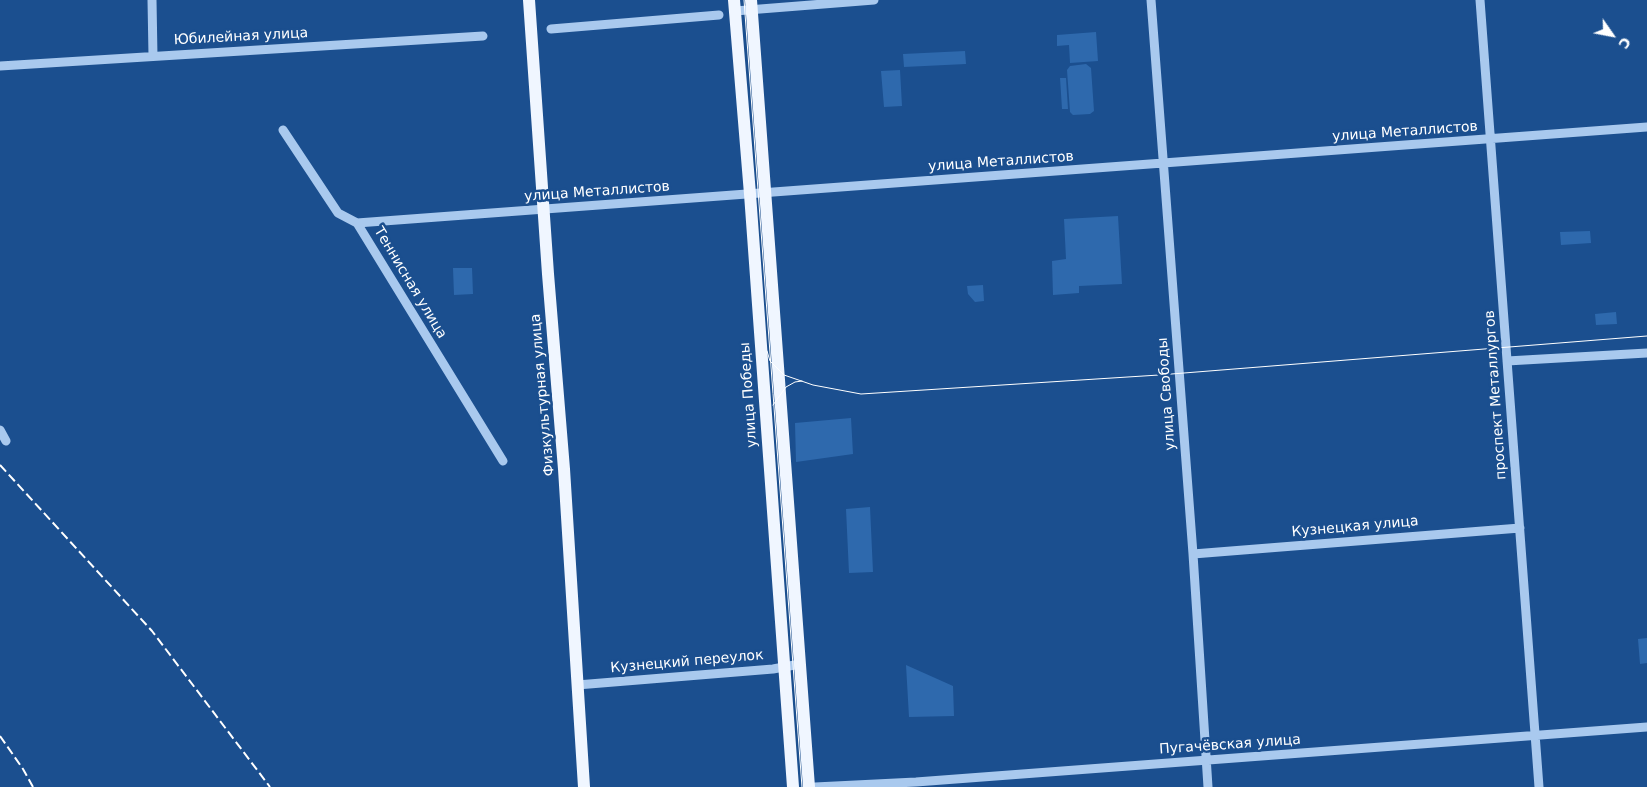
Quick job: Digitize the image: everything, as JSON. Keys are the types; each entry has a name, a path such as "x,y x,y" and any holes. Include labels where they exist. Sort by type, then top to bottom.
{"main road":[{"name":"Физкультурная улица","path":"530,0 548,274 564,469 584,787"},
{"path":"751,4 809,787"},
{"name":"улица Победы","path":"735,5 793,787"}],"street":[{"path":"152,0 153,56"},
{"path":"735,5 874,0"},
{"name":"улица Свободы","path":"1151,0 1193,554 1208,787"},
{"name":"проспект Металлургов","path":"1480,0 1539,787"},
{"path":"551,29 719,15"},
{"name":"Юбилейная улица","path":"0,66 483,36"},
{"name":"улица Металлистов","path":"357,224 1647,127"},
{"name":"Теннисная улица","path":"283,130 338,213 357,224 502,461"},
{"path":"1507,361 1647,354"},
{"path":"0,430 6,441"},
{"name":"Кузнецкая улица","path":"1193,554 1520,528"},
{"name":"Кузнецкий переулок","path":"577,684 784,667 800,664"},
{"name":"Пугачёвская улица","path":"815,787 916,782 1647,727"}],"shaded area":[{"path":"1096,32 1098,61 1070,63 1069,45 1057,46 1057,35"},
{"path":"965,51 966,64 904,67 903,54"},
{"path":"1086,64 1091,68 1094,111 1090,114 1073,115 1070,112 1067,70 1070,66"},
{"path":"900,70 902,106 884,107 881,71"},
{"path":"1060,78 1066,78 1068,109 1062,109"},
{"path":"1118,216 1122,284 1079,286 1079,293 1053,295 1052,261 1066,259 1064,219"},
{"path":"1590,231 1591,243 1561,245 1560,232"},
{"path":"453,268 472,268 473,294 454,295"},
{"path":"983,285 984,301 975,302 968,294 967,286"},
{"path":"1616,312 1617,324 1596,325 1595,314"},
{"path":"851,418 853,454 796,462 795,423"},
{"path":"870,507 873,572 849,573 846,509"},
{"path":"1647,638 1647,663 1640,664 1638,639"},
{"path":"906,665 953,686 954,716 909,717"}],"tram line":[{"path":"744,0 802,787"},
{"path":"767,351 770,361 784,375 813,385 861,394 1159,375 1647,336"},
{"path":"773,405 786,387 795,382 802,381"}],"railway":[{"path":"0,465 152,631 270,787"},
{"path":"0,736 33,787"}]}
